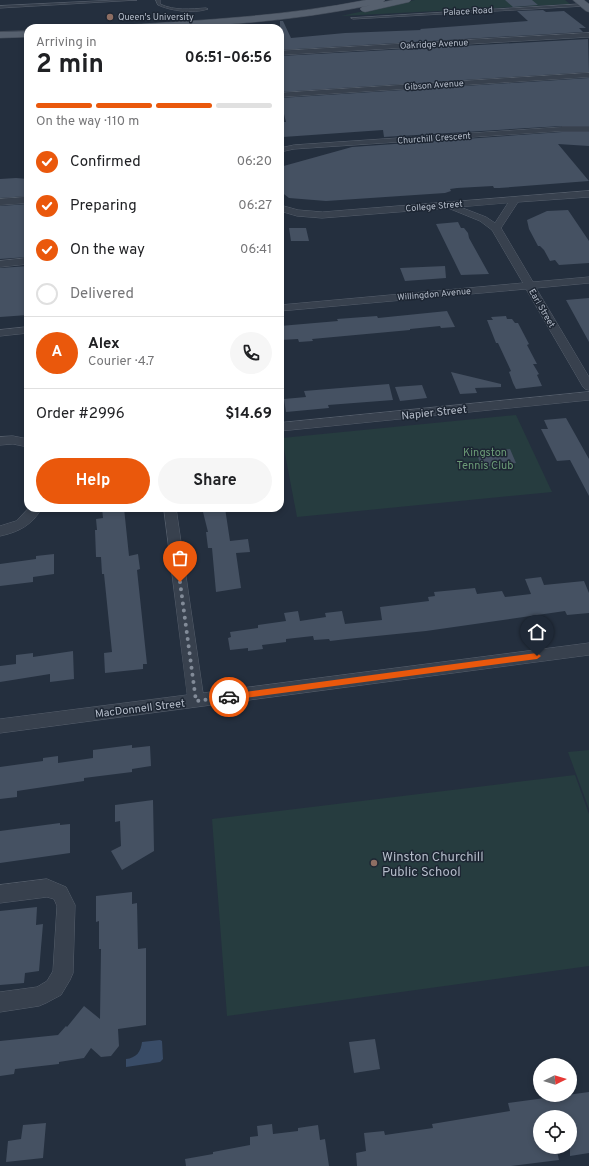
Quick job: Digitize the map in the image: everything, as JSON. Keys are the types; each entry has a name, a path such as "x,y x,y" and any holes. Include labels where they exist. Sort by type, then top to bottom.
{"main road":[{"path":"187,24 265,19 331,10 380,0"},
{"path":"261,24 306,20 338,15 406,0"},
{"path":"0,36 24,34"},
{"path":"0,41 24,39"}],"street":[{"name":"Oakridge Avenue","path":"284,53 589,35"},
{"name":"Gibson Avenue","path":"284,94 589,75"},
{"name":"Churchill Crescent","path":"284,149 294,147 554,129 589,129"},
{"name":"College Street","path":"284,209 297,213 322,215 589,194"},
{"path":"0,202 24,200"},
{"path":"446,205 471,214 496,228 508,208 516,200"},
{"name":"Earl Street","path":"496,228 589,387"},
{"path":"0,264 24,261"},
{"name":"Willingdon Avenue","path":"284,308 589,280"},
{"path":"0,333 24,330"},
{"name":"Napier Street","path":"284,427 589,396"},
{"path":"0,441 13,440 24,442"},
{"path":"0,531 19,526 32,516 34,512"},
{"path":"171,512 196,701"},
{"name":"MacDonnell Street","path":"0,726 589,649"},
{"path":"0,894 46,888 60,893 66,905 63,973 54,988 39,996 0,1002"}],"lane":[{"path":"0,7 135,0"},
{"path":"158,0 159,4 166,8 178,11 206,9"},
{"name":"Palace Road","path":"353,18 584,5"},
{"path":"178,11 182,14"}],"green space":[{"path":"415,0 565,0 570,4 341,16"},
{"name":"Kingston Tennis Club","path":"516,415 552,492 297,517 284,449 284,438"},
{"path":"589,750 589,809 568,752"},
{"path":"575,775 589,814 589,966 227,1016 212,819"}],"water":[{"path":"162,1041 163,1059 160,1062 126,1067 126,1059 137,1054 142,1042"}],"building":[{"path":"505,0 532,0 538,5 513,7"},
{"path":"517,11 564,11 586,28 579,28 583,32 284,50 284,24 280,24 280,21 283,21 291,38 345,33 421,30 420,29 528,21"},
{"path":"588,39 589,72 284,92 284,56"},
{"path":"589,78 589,126 562,126 384,137 383,130 284,137 284,122 286,122 284,114 284,98"},
{"path":"562,132 589,132 589,146 558,144 589,181 499,188 494,188 493,186 457,188 450,189 451,191 445,193 326,201 289,198 284,194 284,166 352,147"},
{"path":"0,179 24,179 24,196 0,198"},
{"path":"24,204 24,257 0,259 0,206"},
{"path":"568,210 589,241 589,263 559,265 555,260 550,261 544,250 538,246 529,229 527,220 547,211"},
{"path":"458,222 461,228 464,228 468,233 469,238 489,274 461,275 436,224"},
{"path":"289,228 306,228 309,241 291,241"},
{"path":"24,266 24,315 0,317 0,268"},
{"path":"445,266 446,278 405,281 400,268"},
{"path":"589,298 589,342 566,300"},
{"path":"447,311 455,327 441,328 440,326 312,339 313,341 299,342 298,339 284,340 284,326 338,321 337,319 377,316 378,318"},
{"path":"506,316 507,319 512,319 515,323 518,323 529,344 527,345 537,364 533,364 539,374 537,375 542,386 516,389 509,372 511,371 498,343 496,343 487,320 493,320 491,317"},
{"path":"451,372 501,384 501,387 475,388 477,393 460,394"},
{"path":"389,384 393,400 328,405 329,408 286,412 284,399 306,397 304,391"},
{"path":"422,385 427,398 400,401 395,387"},
{"path":"566,418 589,459 589,496 570,460 557,461 541,429 548,429 544,420"},
{"path":"510,449 516,463 482,467 476,453"},
{"path":"102,512 124,512 129,556 138,554 140,569 137,570 147,664 143,664 143,669 105,673 104,653 112,652 104,574 102,574 101,557 96,557 95,530 97,530 96,519 103,518"},
{"path":"203,512 226,512 230,541 248,539 250,552 236,553 241,588 216,592 212,548 208,548 206,532 208,532"},
{"path":"54,554 54,574 33,577 33,582 0,586 0,564 36,559 36,556"},
{"path":"541,577 544,585 584,581 589,593 589,613 567,615 565,611 426,631 330,641 329,639 314,640 313,636 286,639 286,642 262,645 263,649 248,651 248,648 230,650 228,638 231,637 230,632 258,628 258,625 286,621 284,613 298,611 300,621 326,617 325,613 342,611 345,624 382,620 380,607 429,601 428,597 435,596 434,592 475,588 477,594 502,591 505,597 531,594 525,579"},
{"path":"73,651 74,679 50,682 50,674 0,682 0,666 16,664 16,655 33,653 33,657"},
{"path":"132,745 132,748 150,746 151,766 132,769 132,772 84,778 84,781 17,791 17,797 0,799 0,767 43,761 43,758 58,756 58,763 93,758 93,750"},
{"path":"153,800 154,851 122,870 111,851 121,846 120,821 115,822 115,805"},
{"path":"60,823 60,825 70,824 70,853 0,863 0,831"},
{"path":"132,892 132,904 137,903 138,949 146,948 146,1025 118,1029 119,1046 111,1056 101,1057 91,1048 84,1058 59,1062 59,1064 15,1069 14,1074 0,1076 0,1041 58,1035 66,1026 67,1027 84,1006 100,1019 101,949 99,949 99,921 96,922 96,896"},
{"path":"37,907 36,925 43,924 39,971 25,973 24,983 0,985 0,911"},
{"path":"375,1039 380,1069 354,1073 349,1042"},
{"path":"589,1092 589,1153 570,1156 570,1154 577,1154 577,1110 533,1110 533,1154 558,1154 559,1160 511,1166 357,1166 356,1153 366,1151 364,1133 384,1131 385,1135 433,1128 432,1124 510,1111 508,1103 533,1100 533,1102 577,1102 577,1094"},
{"path":"46,1123 43,1158 6,1162 8,1141 21,1139 23,1125"},
{"path":"272,1124 273,1134 298,1131 298,1128 318,1125 320,1140 325,1139 329,1166 186,1166 185,1159 250,1145 250,1137 258,1136 257,1126"}],"way so far":[{"path":"180,582 196,701 229,697"}],"place":[{"name":"Queen's University","path":"110,17"},
{"name":"Winston Churchill Public School","path":"374,863"}],"route":[{"path":"229,697 537,656"}]}
